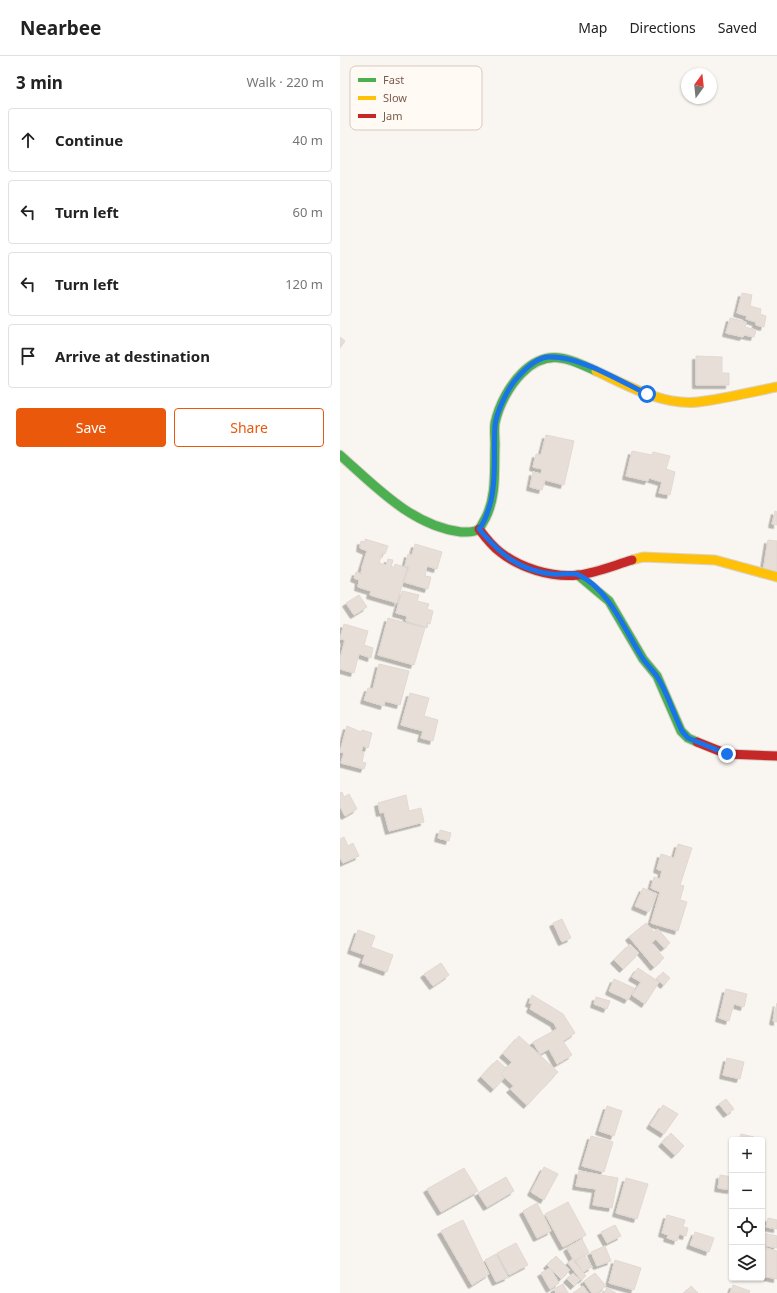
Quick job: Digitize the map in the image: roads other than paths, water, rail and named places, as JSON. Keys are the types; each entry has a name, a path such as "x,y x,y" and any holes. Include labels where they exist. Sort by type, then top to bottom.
{"street":[{"path":"340,455 385,494 422,520 434,526 467,533 479,529 488,513 494,486 496,456 495,424 504,399 514,381 527,368 547,357 567,358 647,394 670,400 697,402 777,387"},
{"path":"479,529 498,551 512,561 531,569 552,574 578,575 643,557 715,560 777,577"},
{"path":"578,575 599,591 609,602 643,659 657,676 682,731 688,738 727,754 777,756"}]}
